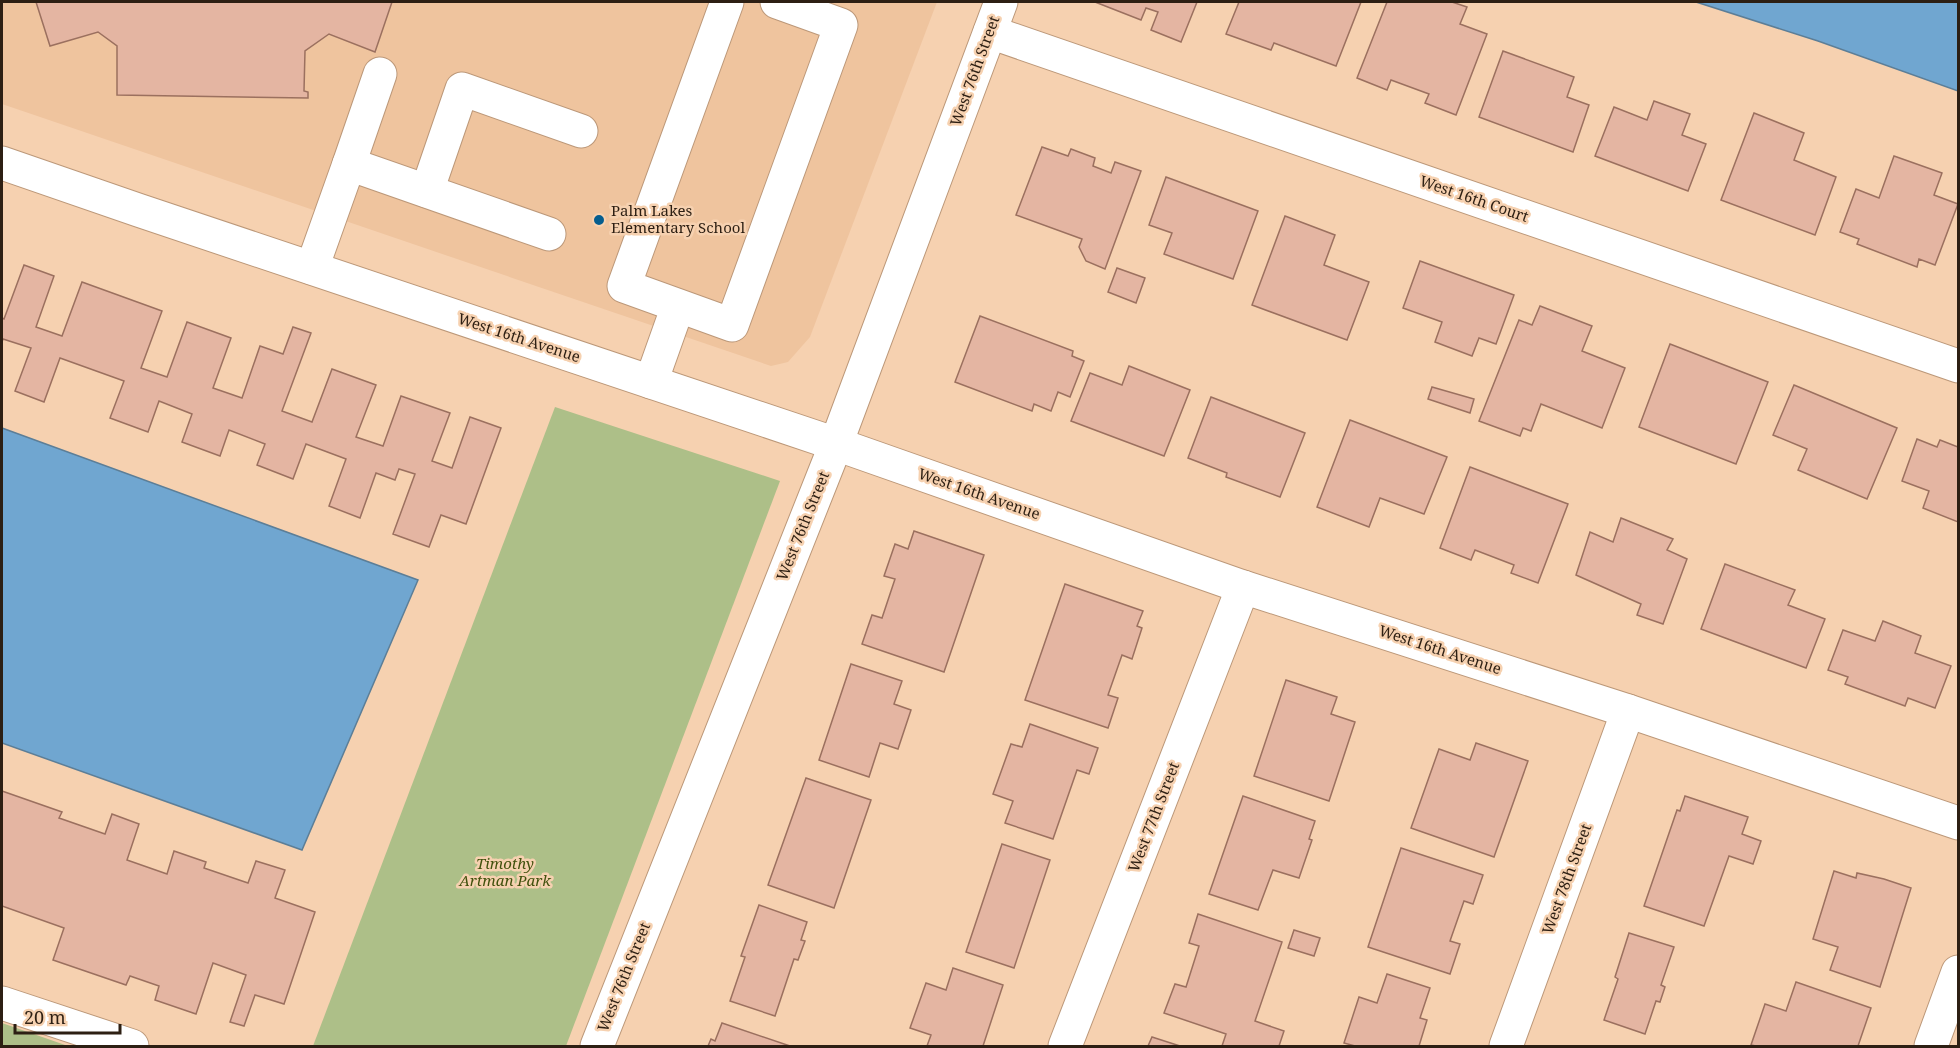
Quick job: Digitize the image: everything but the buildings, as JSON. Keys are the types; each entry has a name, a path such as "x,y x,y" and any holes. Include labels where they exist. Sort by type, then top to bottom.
{"street":[{"path":"727,2 624,286 732,325 841,25 777,2"},
{"name":"West 76th Street","path":"597,1047 836,444 1001,2"},
{"name":"West 16th Court","path":"990,32 1959,366"},
{"path":"312,268 380,74"},
{"path":"427,191 462,89 581,130"},
{"name":"West 16th Avenue","path":"2,163 836,444 1243,587 1628,711 1959,823"},
{"path":"349,164 549,234"},
{"path":"651,382 678,306"},
{"name":"West 77th Street","path":"1065,1047 1243,587"},
{"name":"West 78th Street","path":"1506,1047 1628,711"},
{"path":"1931,1047 1959,972"},
{"path":"2,1003 132,1047"}],"shaded area":[{"name":"Palm Lakes Elementary School","path":"2,2 937,2 810,337 788,362 771,366 2,104"}],"green space":[{"name":"Timothy Artman Park","path":"555,407 780,481 566,1046 313,1046"},
{"path":"2,1023 68,1046 2,1046"}],"water":[{"path":"1696,2 1958,2 1958,91 1818,41"},
{"path":"2,428 418,580 302,850 2,743"}],"place":[{"name":"Palm Lakes Elementary School","path":"599,220"}]}
